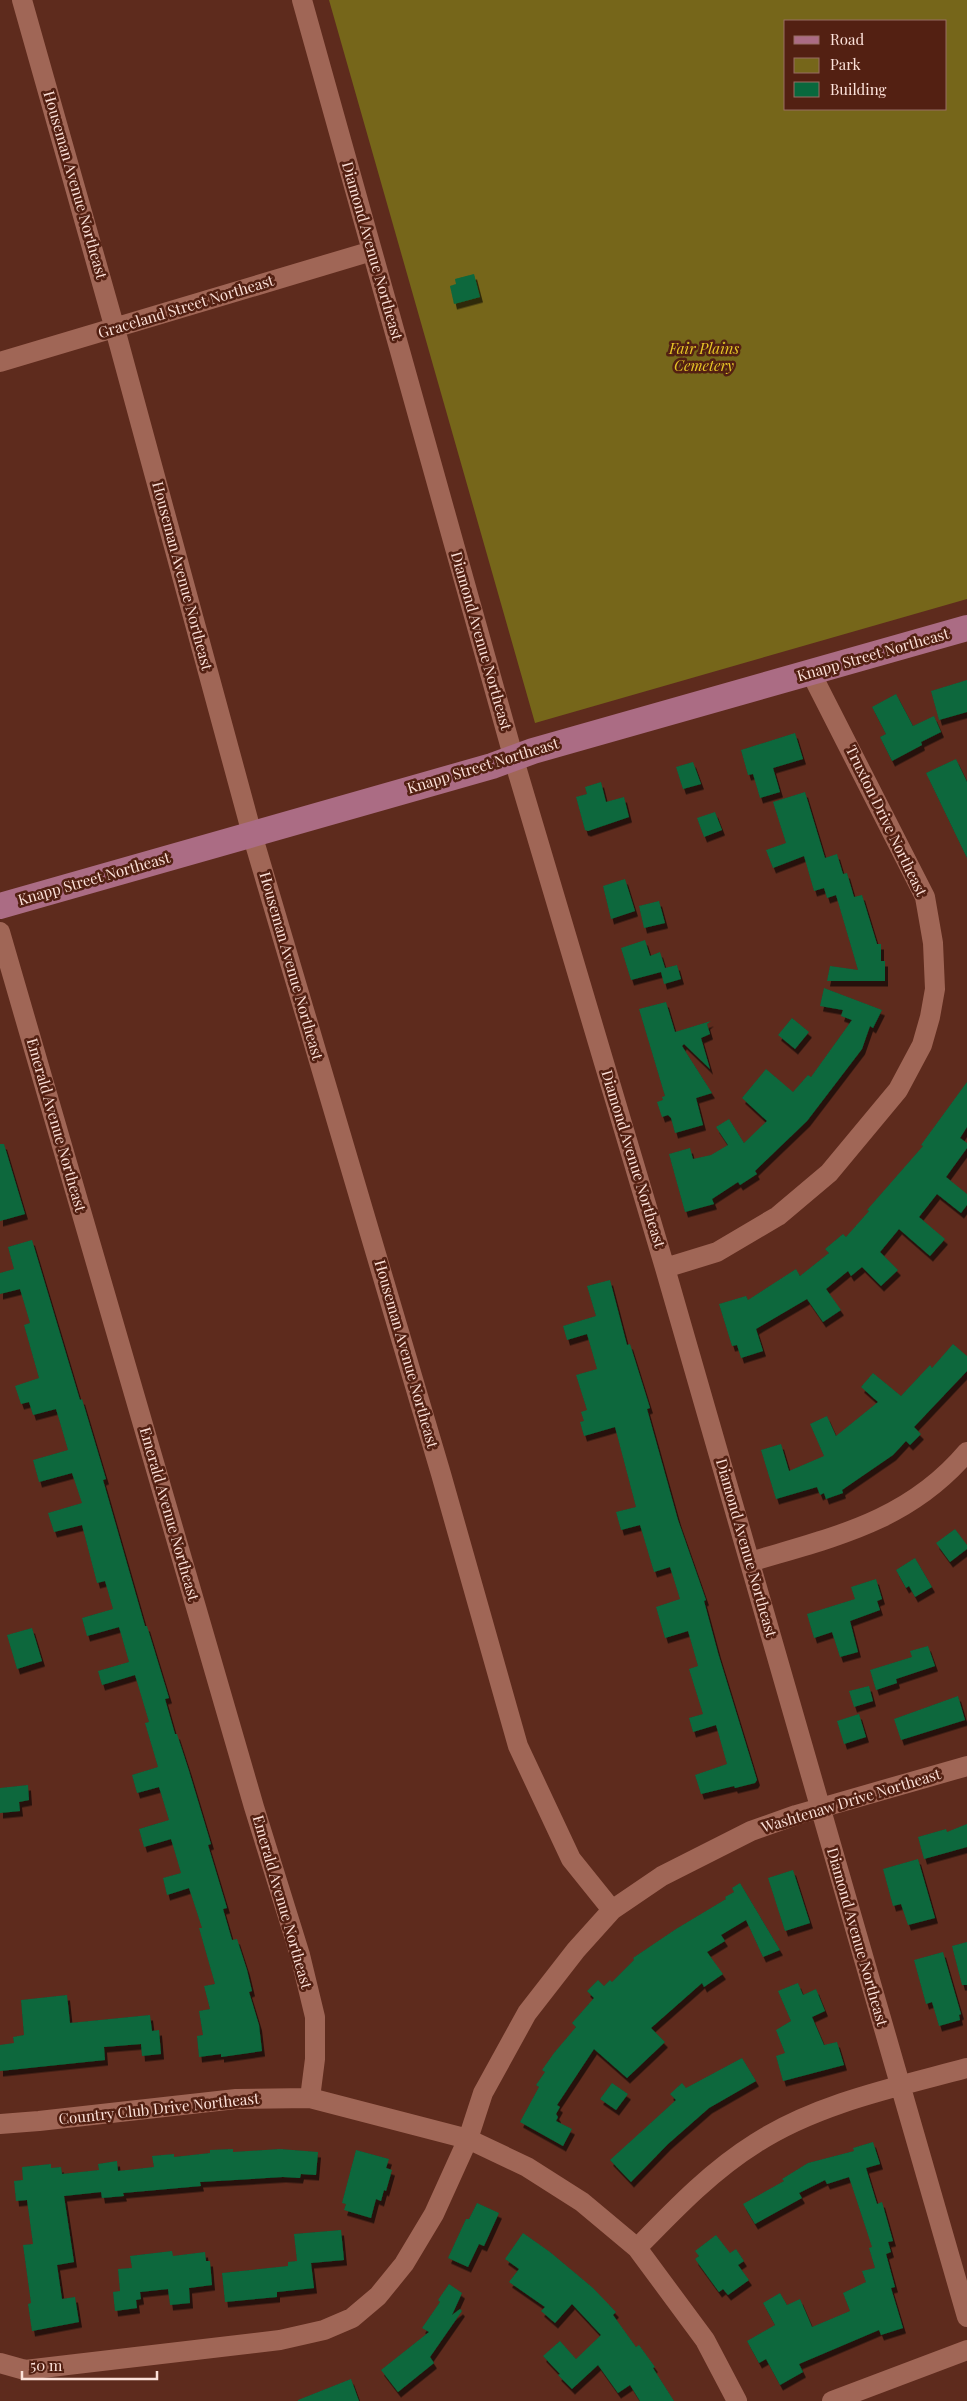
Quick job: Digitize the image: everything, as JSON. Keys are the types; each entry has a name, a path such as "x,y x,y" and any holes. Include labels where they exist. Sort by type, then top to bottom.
{"main road":[{"name":"Knapp Street Northeast","path":"0,906 967,628"}],"street":[{"name":"Houseman Avenue Northeast","path":"22,0 115,328 252,834 438,1464 518,1746 571,1859 612,1910"},
{"name":"Diamond Avenue Northeast","path":"302,0 514,758 665,1268 967,2317"},
{"name":"Graceland Street Northeast","path":"0,362 372,251"},
{"name":"Truxton Drive Northeast","path":"665,1268 717,1252 778,1216 829,1173 898,1090 922,1045 930,1017 935,989 933,943 925,897 812,673"},
{"name":"Emerald Avenue Northeast","path":"0,932 254,1807 300,1956 315,2017 316,2059 310,2098"},
{"path":"750,1562 865,1527 889,1515 934,1485 952,1470 967,1452"},
{"name":"Washtenaw Drive Northeast","path":"0,2363 25,2370 280,2340 324,2330 352,2318 378,2296 404,2264 434,2214 468,2139 483,2093 527,2013 576,1950 612,1910 662,1876 751,1831 820,1808 967,1766"},
{"path":"637,2248 686,2198 722,2167 757,2142 792,2124 900,2085 967,2068"},
{"name":"Country Club Drive Northeast","path":"0,2124 39,2122 236,2099 310,2098 468,2139 527,2167 582,2202 637,2248 704,2340 737,2401"},
{"path":"832,2401 967,2350"}],"green space":[{"name":"Fair Plains Cemetery","path":"329,0 967,0 967,599 535,723"}],"building":[{"path":"474,274 480,297 454,304 450,286 456,284 455,279"},
{"path":"967,680 967,712 939,720 931,691"},
{"path":"896,694 913,726 934,716 941,732 921,742 922,745 892,761 880,737 886,734 872,707"},
{"path":"795,733 803,759 773,768 780,792 760,798 753,774 748,775 741,750"},
{"path":"956,759 967,782 967,858 926,773"},
{"path":"693,762 701,784 683,789 676,767"},
{"path":"601,782 606,802 624,797 629,817 588,831 585,830 576,797 587,794 585,787"},
{"path":"805,792 825,858 837,854 843,874 847,873 854,897 862,895 877,944 881,944 881,961 885,961 885,981 827,981 830,966 858,970 836,895 827,898 824,888 814,891 804,856 773,868 766,850 786,843 773,802"},
{"path":"715,812 722,830 704,837 697,818"},
{"path":"625,879 635,911 611,919 603,886"},
{"path":"659,901 665,923 644,928 639,906"},
{"path":"645,940 650,956 660,952 665,968 677,965 681,979 664,984 661,972 631,980 621,948"},
{"path":"824,988 882,1010 873,1028 870,1026 862,1049 807,1121 755,1171 757,1174 740,1185 738,1182 712,1199 714,1204 685,1212 669,1154 690,1148 693,1159 711,1155 728,1145 716,1127 729,1119 744,1143 767,1121 742,1098 766,1069 793,1092 808,1075 811,1077 852,1020 841,1016 843,1010 820,1006"},
{"path":"666,1002 675,1032 711,1021 707,1024 710,1034 701,1038 710,1069 684,1044 682,1046 712,1093 696,1098 703,1125 675,1133 671,1118 668,1115 662,1117 657,1102 663,1100 662,1097 665,1096 639,1009"},
{"path":"792,1018 809,1032 795,1049 778,1035"},
{"path":"967,1082 967,1127 960,1138 967,1143 967,1148 946,1177 967,1194 967,1205 961,1213 937,1194 919,1217 945,1239 930,1256 899,1229 880,1252 898,1270 881,1286 862,1267 851,1276 848,1271 826,1289 841,1310 823,1322 807,1299 756,1329 763,1351 741,1358 737,1345 732,1346 719,1304 746,1296 748,1300 796,1269 800,1276 829,1253 825,1249 843,1234 846,1237 923,1146 921,1145"},
{"path":"0,1144 4,1144 25,1214 0,1221"},
{"path":"32,1240 106,1479 103,1480 145,1626 147,1626 169,1698 165,1699 175,1734 177,1734 211,1844 208,1845 227,1908 223,1909 232,1940 237,1939 247,1970 252,1991 249,1992 259,2025 262,2051 221,2057 221,2054 199,2057 197,2036 203,2035 199,2011 210,2009 204,1986 215,1984 199,1928 202,1928 189,1888 167,1895 163,1878 181,1873 171,1839 144,1847 139,1829 169,1820 159,1787 137,1793 132,1775 158,1767 145,1723 149,1722 135,1675 102,1685 98,1671 129,1662 119,1627 87,1636 82,1618 113,1609 105,1581 97,1583 82,1525 54,1532 48,1513 82,1503 72,1473 39,1482 33,1460 68,1450 56,1409 33,1415 29,1402 21,1404 15,1386 39,1378 24,1325 30,1323 20,1289 0,1294 0,1273 14,1269 8,1247"},
{"path":"610,1280 627,1345 630,1344 650,1408 647,1409 678,1520 706,1600 704,1601 718,1653 757,1780 755,1783 701,1794 695,1775 727,1764 716,1725 693,1732 689,1718 703,1714 689,1669 698,1666 688,1631 665,1638 656,1607 680,1599 670,1567 654,1572 640,1525 621,1530 616,1512 636,1507 615,1427 584,1436 580,1422 584,1421 581,1412 587,1410 576,1375 597,1369 587,1334 567,1340 563,1326 596,1316 587,1286"},
{"path":"953,1344 967,1356 967,1371 914,1427 921,1434 910,1445 906,1441 893,1455 842,1490 843,1493 826,1499 824,1493 820,1495 817,1487 776,1499 761,1450 781,1444 789,1471 824,1456 810,1424 827,1416 836,1436 878,1402 861,1387 873,1373 901,1396 930,1365 932,1368"},
{"path":"955,1529 967,1545 967,1549 950,1562 936,1543"},
{"path":"915,1558 932,1587 915,1597 909,1586 906,1588 896,1570"},
{"path":"876,1579 882,1599 877,1601 880,1610 850,1621 858,1652 840,1657 832,1632 814,1638 807,1614 855,1599 851,1587"},
{"path":"32,1628 42,1661 17,1669 7,1635"},
{"path":"928,1646 935,1666 896,1679 897,1683 876,1690 870,1670 912,1657 910,1651"},
{"path":"869,1686 873,1701 854,1707 849,1691"},
{"path":"958,1696 965,1720 901,1740 894,1719"},
{"path":"859,1714 866,1737 844,1744 837,1721"},
{"path":"28,1785 29,1800 19,1802 20,1811 0,1813 0,1788"},
{"path":"967,1824 967,1847 924,1859 918,1837 946,1829 947,1832"},
{"path":"918,1859 935,1918 908,1925 901,1904 893,1906 883,1869"},
{"path":"793,1870 810,1923 785,1931 768,1878"},
{"path":"740,1883 780,1950 763,1957 746,1920 721,1935 725,1941 707,1952 723,1974 704,1987 702,1983 651,2028 665,2042 627,2078 594,2049 557,2105 560,2107 556,2114 558,2117 556,2121 572,2129 563,2146 520,2122 539,2087 536,2085 545,2072 542,2070 576,2027 572,2023 594,1998 587,1991 598,1980 604,1986 610,1980 612,1982 634,1960 633,1958 726,1899 725,1897 734,1892 732,1888"},
{"path":"967,1942 967,1985 962,1985 952,1946"},
{"path":"943,1952 961,2014 959,2015 960,2020 939,2026 932,2002 926,2004 914,1960"},
{"path":"798,1983 803,1995 816,1989 825,2011 812,2017 824,2045 837,2042 844,2065 783,2081 776,2056 785,2053 776,2030 791,2021 778,1991"},
{"path":"67,1995 70,2023 150,2015 152,2031 159,2030 161,2054 142,2056 141,2044 104,2047 105,2060 0,2071 0,2045 14,2043 13,2037 24,2035 21,2000"},
{"path":"742,2058 756,2081 709,2108 668,2144 631,2182 610,2160 676,2100 670,2094 682,2083 686,2088"},
{"path":"612,2083 628,2094 616,2110 600,2099"},
{"path":"873,2142 880,2164 866,2168 877,2204 882,2202 893,2241 888,2242 891,2252 886,2254 895,2287 891,2288 903,2328 881,2335 879,2330 799,2364 803,2372 780,2385 766,2359 759,2363 747,2341 775,2325 763,2303 780,2293 787,2305 800,2299 812,2327 850,2311 843,2293 866,2282 862,2271 875,2268 869,2248 872,2247 849,2177 827,2184 825,2180 799,2193 802,2198 755,2224 743,2204 784,2181 782,2179 808,2163 854,2151 853,2148"},
{"path":"233,2149 233,2152 280,2149 318,2152 316,2175 301,2174 300,2178 283,2177 200,2182 201,2186 123,2193 124,2196 102,2198 101,2192 64,2196 74,2262 57,2265 62,2299 75,2297 79,2322 32,2331 28,2304 31,2303 23,2245 33,2244 27,2200 16,2201 14,2181 23,2180 22,2167 51,2164 51,2168 61,2167 62,2174 99,2170 98,2164 117,2161 118,2171 154,2167 152,2156 174,2154 174,2157 210,2153 210,2150"},
{"path":"356,2150 389,2159 386,2168 392,2170 381,2201 376,2199 371,2218 344,2210 346,2204 342,2203"},
{"path":"477,2203 499,2213 484,2246 479,2244 468,2267 448,2258 466,2219 469,2219"},
{"path":"341,2230 344,2260 311,2263 314,2288 277,2292 277,2297 225,2302 222,2273 288,2266 288,2262 297,2261 294,2234"},
{"path":"523,2233 550,2252 593,2288 616,2312 613,2315 636,2347 639,2345 655,2367 653,2368 674,2401 640,2401 630,2385 618,2393 598,2365 572,2389 558,2375 560,2374 543,2356 560,2341 576,2359 601,2335 572,2304 555,2323 541,2311 545,2307 509,2282 519,2269 505,2259"},
{"path":"716,2235 730,2253 736,2249 744,2261 738,2265 749,2280 728,2295 723,2289 719,2292 695,2259 699,2256 695,2251"},
{"path":"172,2251 173,2256 205,2252 206,2261 210,2261 212,2285 189,2288 190,2303 170,2305 168,2289 140,2292 141,2299 136,2300 137,2308 115,2311 113,2292 120,2291 118,2269 132,2268 130,2256"},
{"path":"449,2284 462,2293 452,2315 460,2309 462,2311 430,2357 434,2363 398,2392 381,2370 429,2332 422,2328 440,2302 438,2300"},
{"path":"351,2379 359,2401 298,2401 298,2400"}]}
